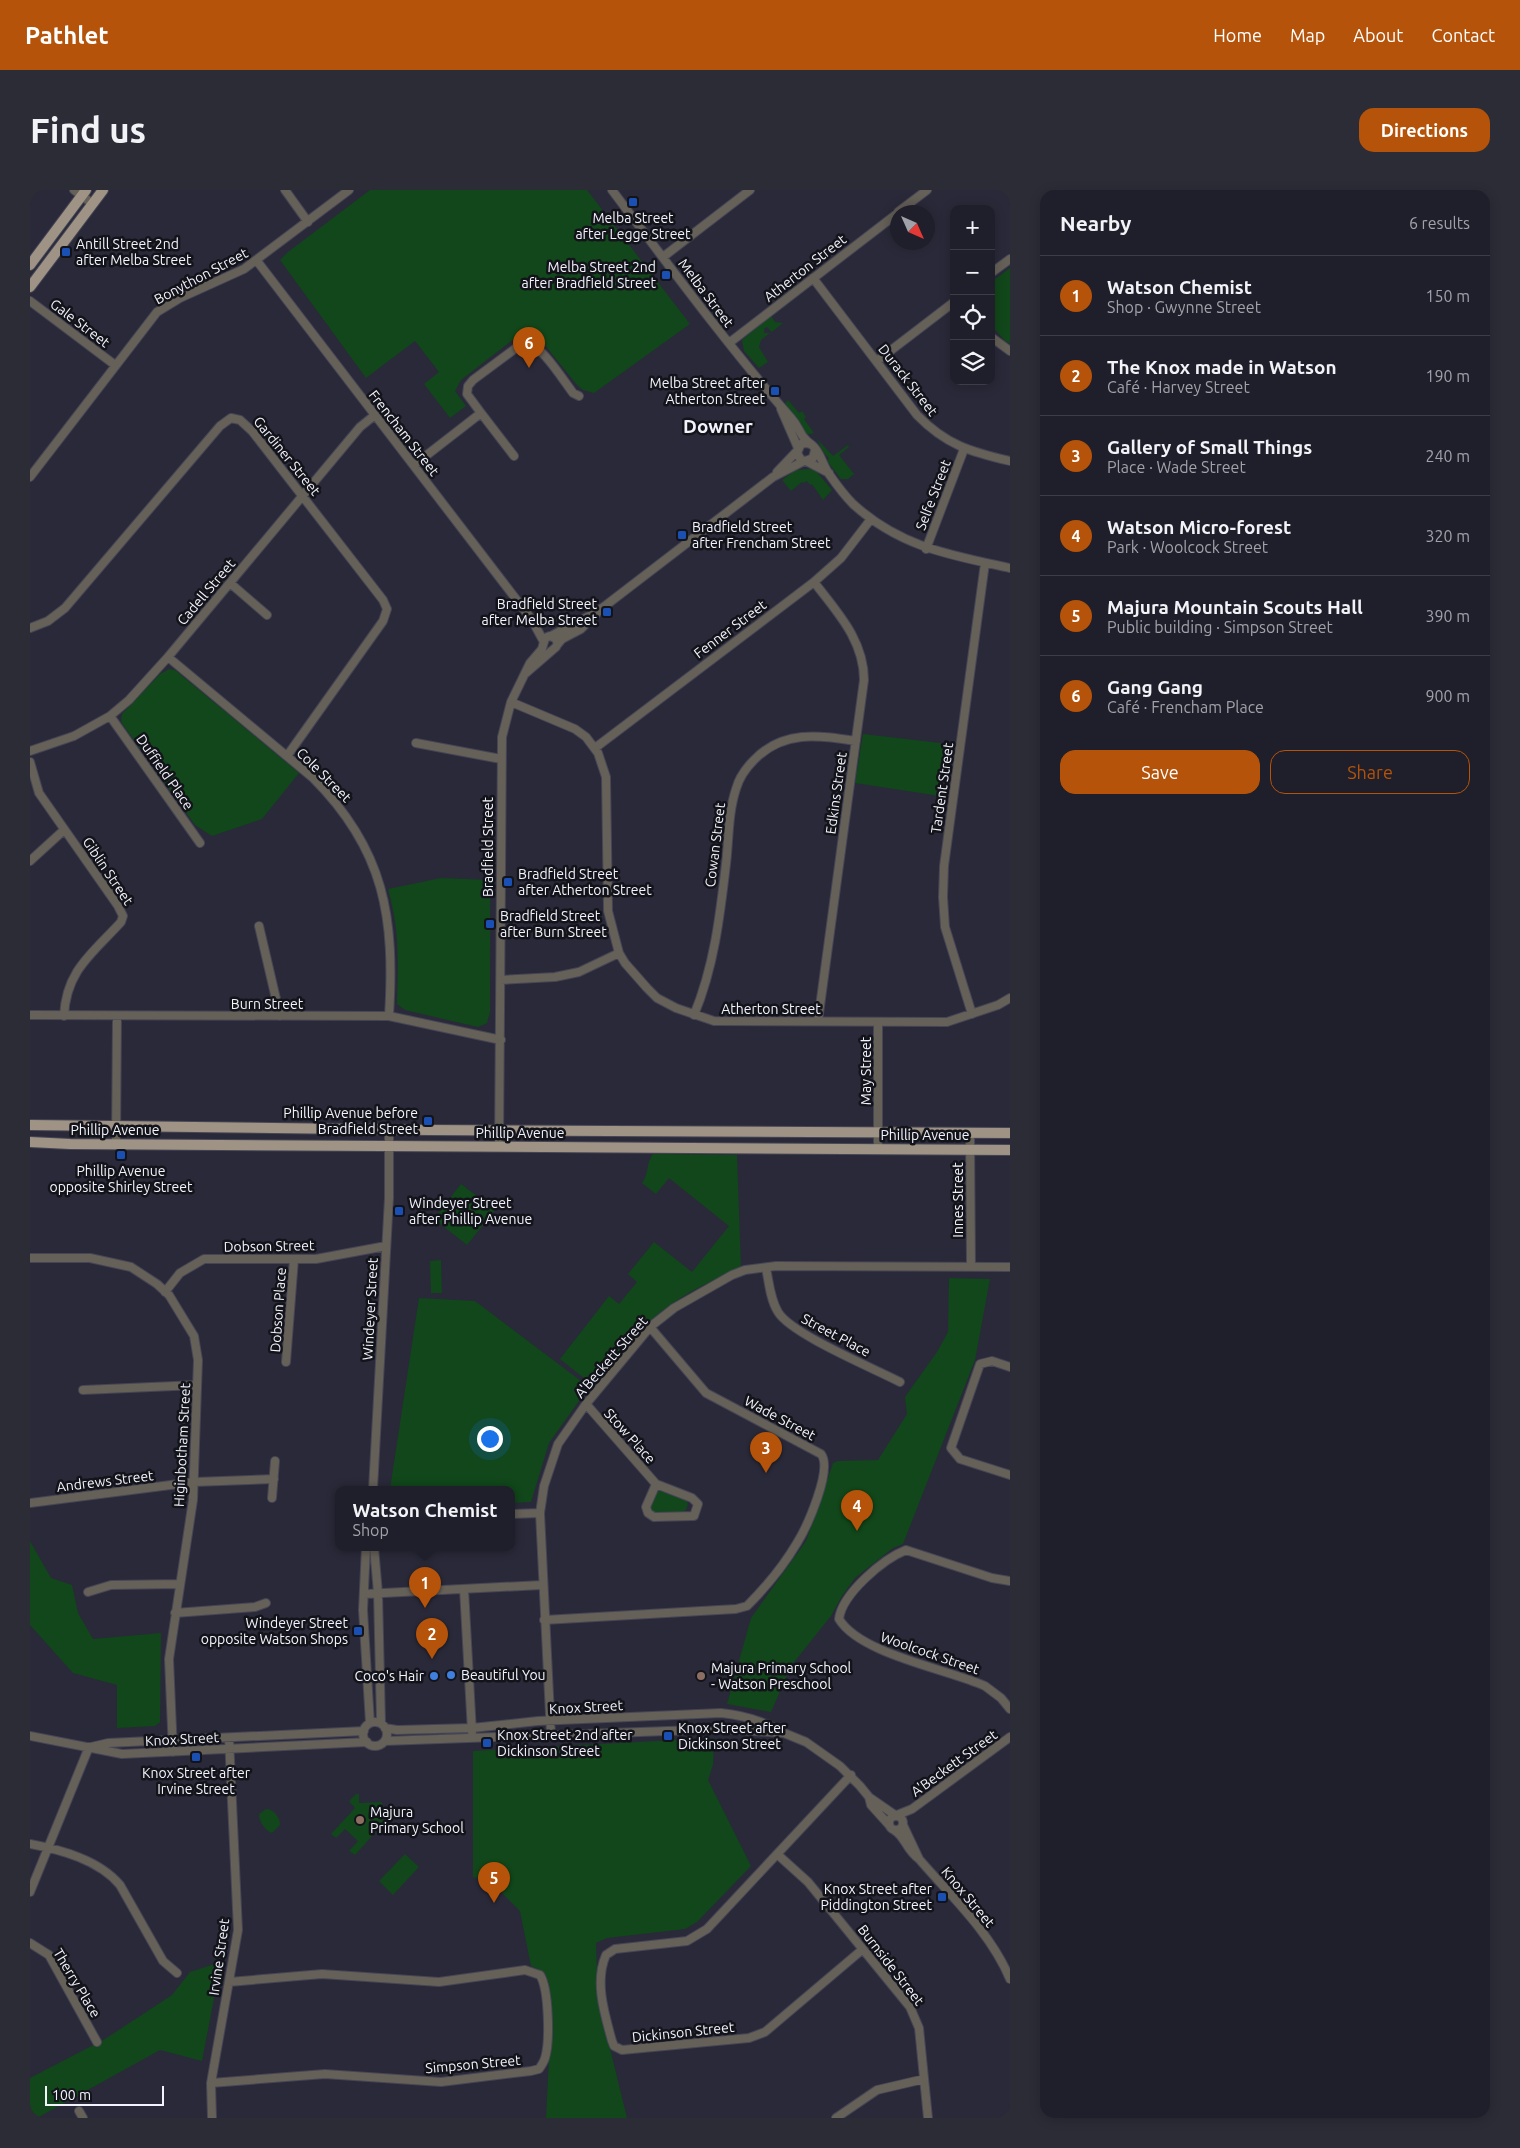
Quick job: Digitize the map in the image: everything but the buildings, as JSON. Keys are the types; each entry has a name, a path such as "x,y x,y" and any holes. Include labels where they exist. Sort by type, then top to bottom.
{"main road":[{"path":"30,287 103,190"},
{"path":"30,264 81,192"},
{"name":"Phillip Avenue","path":"30,1125 500,1131 1010,1133"},
{"name":"Phillip Avenue","path":"30,1142 1010,1150"}],"street":[{"path":"284,190 308,222"},
{"name":"Bonython Street","path":"30,477 146,324 162,307 231,276 257,261 350,190"},
{"name":"Melba Street","path":"612,190 729,343 781,409 794,421 800,436 814,447 828,473 851,502 886,530 926,549 1010,568"},
{"path":"663,257 750,190"},
{"name":"Atherton Street","path":"908,205 927,190"},
{"path":"81,192 93,204"},
{"name":"Atherton Street","path":"729,343 890,219"},
{"path":"995,270 1010,259"},
{"name":"Frencham Street","path":"257,261 532,620 544,644"},
{"name":"Durack Street","path":"813,278 926,424 941,437 964,450 1010,461"},
{"name":"Gale Street","path":"30,301 115,364"},
{"path":"877,361 950,305"},
{"path":"995,340 1010,351"},
{"path":"514,456 467,394 468,386 473,380 524,342 530,342 539,349 573,393 579,396"},
{"name":"Melba Street","path":"781,409 797,449"},
{"path":"414,465 481,413"},
{"name":"Cadell Street","path":"30,751 72,737 110,716 140,689 360,427 375,415"},
{"name":"Gardiner Street","path":"30,628 56,616 73,600 226,421 236,418 246,424 303,496 383,600 387,609 383,621 287,756"},
{"path":"804,443 814,447 813,458 805,461 799,458 797,449 804,443"},
{"name":"Bradfield Street","path":"773,478 797,449"},
{"name":"Selfe Street","path":"926,549 964,450"},
{"name":"Melba Street","path":"805,461 828,473"},
{"name":"Bradfield Street","path":"526,673 555,648 562,639 581,628 601,609 773,478 805,461"},
{"name":"Fenner Street","path":"595,748 814,582 841,558 871,519"},
{"name":"Tardent Street","path":"972,1014 945,927 943,897 944,866 985,563"},
{"name":"Edkins Street","path":"814,582 847,624 862,656 864,680 818,1022"},
{"path":"230,583 267,615"},
{"name":"Bradfield Street","path":"499,1147 501,759 504,728 512,702 530,663 544,644 551,636 601,609"},
{"name":"Frencham Street","path":"532,620 557,639 555,648"},
{"path":"544,644 548,650 555,648"},
{"name":"Cole Street","path":"168,657 287,756 332,797 358,833 373,864 384,896 389,930 389,1016"},
{"name":"Atherton Street","path":"512,702 568,725 586,737 595,748 606,777 608,912 620,953 637,978 657,998 694,1015 714,1021 878,1023 947,1022 1010,998"},
{"name":"Duffield Place","path":"110,716 200,843"},
{"name":"Cowan Street","path":"694,1015 714,956 730,820 736,787 743,774 761,752 786,739 812,735 856,740"},
{"path":"416,743 501,759"},
{"name":"Giblin Street","path":"30,762 36,787 123,916 121,922 76,970 66,992 64,1016"},
{"path":"30,861 64,830"},
{"path":"259,926 280,1016"},
{"path":"501,980 555,977 579,972 620,953"},
{"name":"Burn Street","path":"30,1015 389,1016 500,1040"},
{"path":"116,1144 117,1016"},
{"name":"May Street","path":"878,1023 878,1149"},
{"name":"Windeyer Street","path":"373,1486 386,1246 389,1130"},
{"name":"Innes Street","path":"970,1133 971,1267"},
{"name":"Dobson Street","path":"165,1292 180,1273 204,1259 316,1259 386,1246"},
{"name":"Higinbotham Street","path":"30,1258 90,1258 112,1261 131,1267 145,1275 177,1305 194,1336 197,1351 197,1385 193,1500 169,1659 173,1752"},
{"name":"Dobson Place","path":"286,1362 294,1259"},
{"name":"A'Beckett Street","path":"551,1735 542,1585 540,1513 544,1486 558,1444 586,1404 650,1327 674,1308 732,1275 766,1268 1010,1267"},
{"name":"Street Place","path":"766,1268 774,1303 782,1317 795,1330 900,1382"},
{"name":"Wade Street","path":"544,1620 736,1609 747,1606 798,1542 821,1486 825,1459 821,1454 706,1393 650,1327"},
{"path":"1010,1366 992,1361 980,1364 951,1448 960,1458 1010,1475"},
{"path":"83,1390 197,1385"},
{"name":"Stow Place","path":"586,1404 656,1484 692,1498 698,1504 694,1516 654,1517 648,1513 646,1507 656,1484"},
{"path":"272,1498 276,1461"},
{"name":"Andrews Street","path":"30,1503 194,1482 274,1479"},
{"path":"515,1514 540,1513"},
{"name":"Woolcock Street","path":"1010,1581 992,1578 906,1550 864,1578 843,1606 839,1619 843,1626 871,1646 986,1686 1001,1698 1010,1709"},
{"path":"366,1551 364,1594 370,1723 364,1730 367,1742 375,1746 385,1741 387,1735 383,1726 378,1593 374,1551"},
{"path":"88,1592 111,1585 180,1584"},
{"path":"364,1594 542,1585"},
{"path":"464,1589 472,1738"},
{"path":"175,1613 255,1608 266,1603"},
{"name":"Knox Street","path":"383,1726 397,1730 472,1728 549,1721 722,1713 750,1718 768,1724 806,1742 851,1776 869,1797 896,1815 903,1824 919,1859"},
{"path":"370,1723 383,1726"},
{"name":"Knox Street","path":"385,1741 723,1729 784,1733"},
{"name":"Knox Street","path":"89,1748 108,1743 364,1730"},
{"name":"Knox Street","path":"30,1736 122,1754 367,1742"},
{"name":"Irvine Street","path":"212,2118 211,2083 239,1920 229,1738"},
{"name":"A'Beckett Street","path":"896,1815 912,1809 1010,1738"},
{"path":"30,1892 89,1748"},
{"name":"Dickinson Street","path":"851,1776 707,1929 696,1937 664,1945 615,1949 606,1955 602,2003 614,2046 622,2050 635,2050 750,2038 765,2032 863,1949"},
{"name":"Knox Street","path":"869,1797 871,1805 891,1828 902,1836 911,1853 919,1859 986,1938 1000,1958 1010,1978"},
{"name":"A'Beckett Street","path":"903,1824 912,1809"},
{"path":"896,1815 889,1819 891,1828 900,1829 903,1824"},
{"path":"30,1844 90,1862 111,1874 124,1891 163,1961 177,1972"},
{"name":"Burnside Street","path":"777,1854 808,1882 902,1996 915,2017 919,2028 928,2118"},
{"name":"Therry Place","path":"30,1943 49,1955 96,2042"},
{"name":"Simpson Street","path":"211,2083 325,2074 441,2082 531,2071 539,2069 544,2059 547,2020 545,1988 540,1975 525,1970 439,1982 330,1974 229,1982"},
{"path":"836,2118 877,2090 924,2079"}],"green space":[{"path":"370,190 587,190 690,324 594,393 583,390 577,385 535,333 523,332 461,380 455,391 466,406 450,418 424,384 439,372 415,341 366,378 280,260"},
{"path":"1010,268 1010,343 1005,341 995,330 995,279"},
{"path":"771,316 775,322 783,323 772,332 767,327 764,329 764,333 770,333 761,340 759,347 768,362 759,368 744,351 742,340"},
{"path":"788,400 799,413 802,411 806,417 804,419 814,433 806,435 785,403"},
{"path":"817,439 833,456 848,445 849,447 839,455 854,474 848,479 841,479 827,461 829,458 823,452"},
{"path":"810,469 816,471 832,490 823,500 812,484 810,485 807,481 802,482 791,491 782,480 796,470"},
{"path":"169,669 175,670 299,773 262,819 212,836 195,825 121,722 122,714 160,674"},
{"path":"863,734 949,744 940,796 855,783"},
{"path":"441,878 490,880 490,1012 487,1023 478,1027 405,1010 397,1004 398,960 395,919 388,889"},
{"path":"653,1154 737,1155 741,1268 715,1279 664,1309 630,1342 595,1387 560,1359 609,1296 619,1304 637,1282 628,1274 654,1242 692,1272 729,1226 669,1178 656,1194 642,1183"},
{"path":"461,1184 495,1210 467,1245 434,1219"},
{"path":"441,1260 442,1293 431,1293 430,1261"},
{"path":"949,1278 990,1279 975,1360 903,1544 893,1548 855,1578 831,1616 791,1666 771,1712 727,1704 751,1618 806,1541 833,1463 838,1461 878,1460 907,1414 905,1397 937,1352 948,1332"},
{"path":"419,1298 475,1301 589,1387 549,1443 531,1502 515,1503 515,1486 390,1486"},
{"path":"663,1488 686,1500 688,1504 686,1510 680,1513 654,1513 650,1507 656,1494"},
{"path":"30,1541 51,1578 72,1585 78,1613 93,1639 161,1633 160,1722 155,1726 117,1728 117,1685 73,1673 30,1625"},
{"path":"714,1738 713,1765 708,1780 751,1866 697,1922 685,1929 607,1938 596,1943 598,1999 627,2118 546,2118 549,2058 547,1978 540,1970 531,1966 520,1911 491,1882 473,1877 473,1751"},
{"path":"356,1794 359,1794 359,1803 382,1802 383,1824 355,1855 349,1851 358,1841 345,1829 336,1838 331,1834 355,1808 349,1801"},
{"path":"266,1809 274,1812 280,1822 280,1825 272,1833 267,1830 259,1817 259,1814"},
{"path":"405,1854 419,1867 393,1895 379,1881"},
{"path":"221,1962 202,2061 160,2050 37,2118 30,2118 30,2078 105,2039 172,1995 190,1972"}],"place":[{"name":"Melba Street after Legge Street","path":"633,202"},
{"name":"Antill Street 2nd after Melba Street","path":"66,252"},
{"name":"Melba Street 2nd after Bradfield Street","path":"666,275"},
{"name":"Gang Gang","path":"529,368"},
{"name":"Melba Street after Atherton Street","path":"775,391"},
{"name":"Bradfield Street after Frencham Street","path":"682,535"},
{"name":"Bradfield Street after Melba Street","path":"607,612"},
{"name":"Bradfield Street after Atherton Street","path":"508,882"},
{"name":"Bradfield Street after Burn Street","path":"490,924"},
{"name":"Phillip Avenue before Bradfield Street","path":"428,1121"},
{"name":"Phillip Avenue opposite Shirley Street","path":"121,1155"},
{"name":"Windeyer Street after Phillip Avenue","path":"399,1211"},
{"name":"Gallery of Small Things","path":"766,1473"},
{"name":"Watson Micro-forest","path":"857,1531"},
{"name":"Watson Chemist","path":"425,1608"},
{"name":"Windeyer Street opposite Watson Shops","path":"358,1631"},
{"name":"The Knox made in Watson","path":"432,1659"},
{"name":"Beautiful You","path":"451,1675"},
{"name":"Coco's Hair","path":"434,1676"},
{"name":"Majura Primary School - Watson Preschool","path":"701,1676"},
{"name":"Knox Street after Dickinson Street","path":"668,1736"},
{"name":"Knox Street 2nd after Dickinson Street","path":"487,1743"},
{"name":"Knox Street after Irvine Street","path":"196,1757"},
{"name":"Majura Primary School","path":"360,1820"},
{"name":"Knox Street after Piddington Street","path":"942,1897"},
{"name":"Majura Mountain Scouts Hall","path":"494,1903"}],"district":[{"name":"Downer","path":"718,426"}]}
